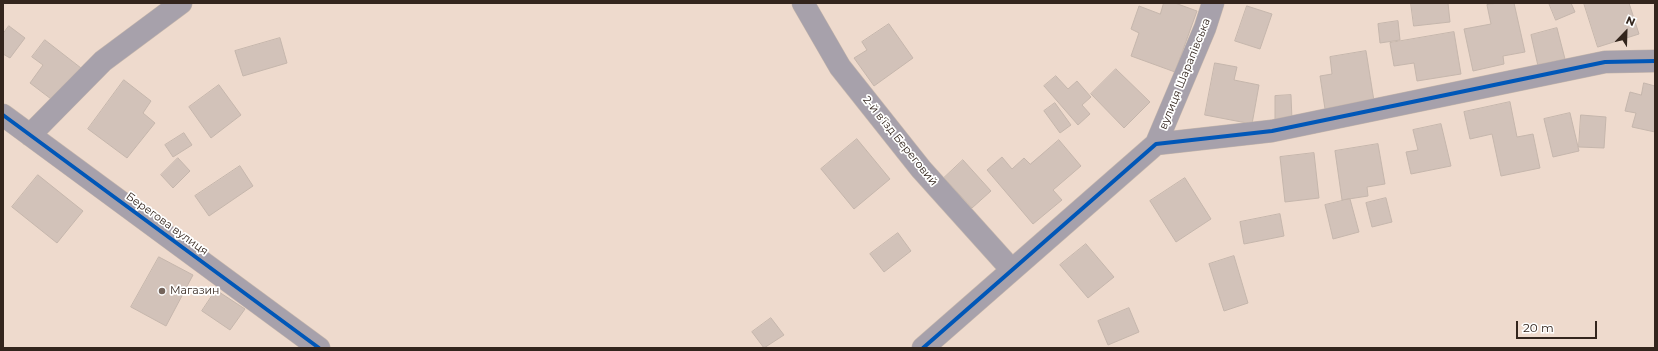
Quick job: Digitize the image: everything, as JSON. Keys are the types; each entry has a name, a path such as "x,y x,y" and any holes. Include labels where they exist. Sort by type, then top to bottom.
{"street":[{"path":"30,135 103,61 181,3"},
{"name":"2-й в'їзд Береговий","path":"803,3 840,67 921,169 1012,269"},
{"name":"вулиця Шарапівська","path":"1156,144 1214,3"},
{"path":"923,348 1156,144 1272,131 1605,62 1654,60"},
{"name":"Берегова вулиця","path":"3,115 319,348"}],"building":[{"path":"1164,3 1175,3 1197,11 1175,72 1131,56 1139,33 1131,29 1139,6 1160,14"},
{"path":"1411,3 1448,3 1450,22 1414,26"},
{"path":"1514,3 1525,52 1503,56 1504,64 1473,71 1464,29 1491,24 1487,5"},
{"path":"1549,3 1571,3 1575,12 1556,20"},
{"path":"1584,3 1629,3 1639,34 1598,47"},
{"path":"1247,6 1272,14 1260,49 1235,41"},
{"path":"1398,21 1400,40 1380,43 1378,24"},
{"path":"889,24 913,58 874,86 854,58 867,50 862,42"},
{"path":"9,26 25,38 10,58 3,54 3,34"},
{"path":"1557,28 1565,59 1538,66 1531,35"},
{"path":"1454,32 1461,74 1417,81 1414,63 1394,66 1390,43"},
{"path":"280,38 287,63 243,76 235,51"},
{"path":"45,40 81,68 55,102 30,83 43,65 32,57"},
{"path":"1366,51 1374,101 1325,109 1320,76 1332,74 1330,57"},
{"path":"1215,63 1237,67 1234,80 1259,85 1252,124 1205,115"},
{"path":"1116,69 1150,102 1124,128 1091,94"},
{"path":"1056,76 1068,89 1077,81 1091,97 1082,105 1090,114 1078,125 1044,86"},
{"path":"124,80 151,101 143,113 155,123 127,158 88,129"},
{"path":"1644,83 1655,86 1655,132 1632,127 1636,113 1625,111 1630,92 1641,95"},
{"path":"219,85 241,115 211,138 189,107"},
{"path":"1291,95 1292,120 1275,120 1275,96"},
{"path":"1510,102 1517,137 1533,134 1540,168 1501,176 1492,134 1470,139 1464,112"},
{"path":"1055,103 1071,125 1060,133 1044,111"},
{"path":"1570,113 1579,151 1553,157 1544,119"},
{"path":"1581,115 1606,117 1604,148 1579,147"},
{"path":"1441,124 1451,166 1411,174 1406,152 1418,150 1413,130"},
{"path":"184,133 192,145 173,157 165,145"},
{"path":"857,139 890,179 854,209 821,169"},
{"path":"1059,140 1081,166 1053,190 1062,200 1033,224 987,170 1002,157 1012,169 1024,158 1030,164"},
{"path":"1378,144 1385,184 1367,187 1368,196 1342,200 1335,151"},
{"path":"1314,153 1319,198 1285,202 1280,157"},
{"path":"178,158 190,171 173,188 161,175"},
{"path":"963,160 991,191 972,208 944,178"},
{"path":"240,166 253,186 209,216 195,196"},
{"path":"38,175 83,211 57,243 12,207"},
{"path":"1185,178 1211,219 1176,242 1150,201"},
{"path":"1386,198 1392,222 1372,227 1366,203"},
{"path":"1350,199 1359,232 1333,239 1325,205"},
{"path":"1280,214 1284,236 1244,244 1240,222"},
{"path":"898,233 911,251 884,272 870,254"},
{"path":"1086,244 1114,277 1088,298 1060,265"},
{"path":"1234,256 1248,303 1224,311 1209,264"},
{"name":"Магазин","path":"159,257 193,275 166,326 131,307"},
{"path":"216,290 245,309 230,330 202,311"},
{"path":"1129,308 1139,332 1108,345 1098,321"},
{"path":"771,318 784,335 764,348 752,332"}],"cycle path":[{"path":"923,348 1156,144 1272,131 1605,62 1655,61"},
{"path":"3,115 319,348"}],"place":[{"name":"Магазин","path":"162,291"}]}
